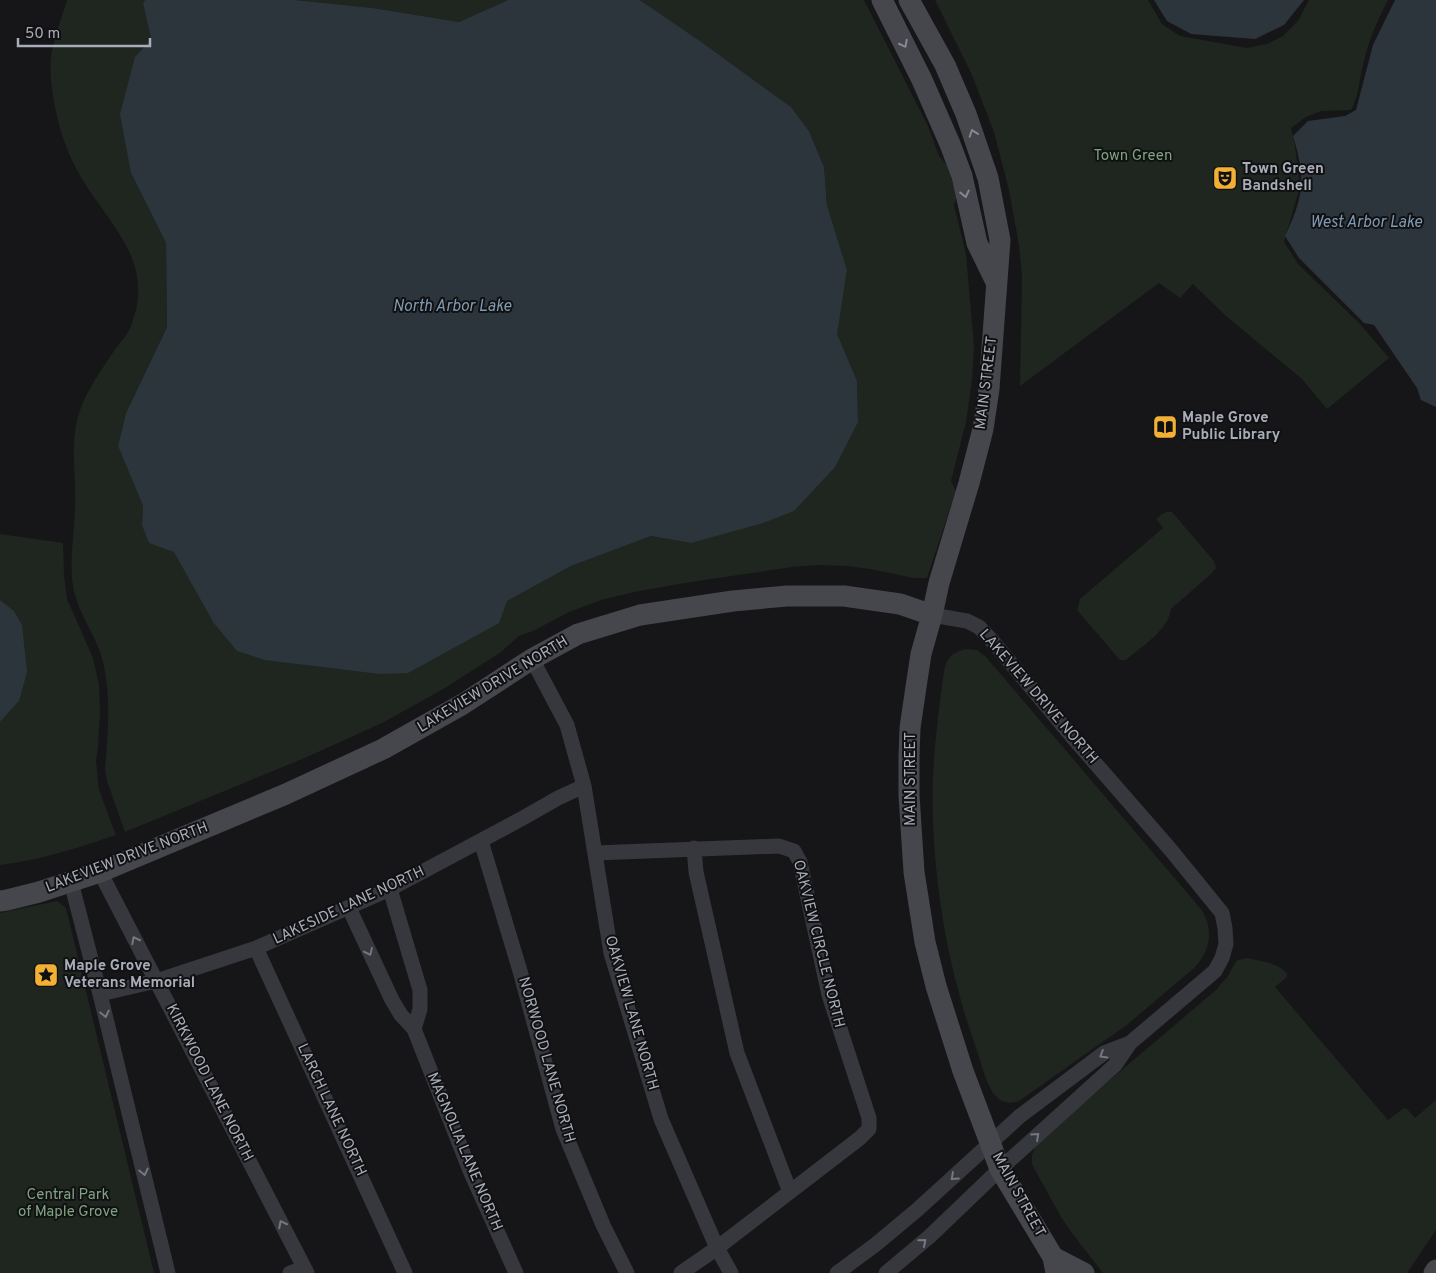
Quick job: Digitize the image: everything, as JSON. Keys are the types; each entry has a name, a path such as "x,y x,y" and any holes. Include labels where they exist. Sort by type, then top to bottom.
{"street":[{"name":"MAIN STREET","path":"882,0 922,80 950,144 962,176 977,243 996,283"},
{"name":"MAIN STREET","path":"909,0 945,66 966,114 988,178 1000,240 989,389 983,429 921,654 910,728 909,795 914,872 925,942 936,986 949,1029 1000,1168 1054,1265 1084,1273"},
{"name":"LAKEVIEW DRIVE NORTH","path":"0,901 39,892 100,872 286,794 383,749 463,704 532,660 578,634 640,615 733,601 787,596 844,596 900,604 932,615 967,621 978,627 994,643 1075,740 1170,848 1222,913 1226,944 1222,958 1215,971 1130,1042"},
{"name":"OAKVIEW LANE NORTH","path":"532,660 567,725 584,786 611,953 661,1119 717,1248 731,1273"},
{"name":"LAKESIDE LANE NORTH","path":"100,994 156,981 256,948 390,889 558,798 584,786"},
{"name":"NORWOOD LANE NORTH","path":"481,841 520,971 563,1129 603,1225 626,1273"},
{"name":"OAKVIEW CIRCLE NORTH","path":"595,852 779,846 794,851 800,862 829,995 869,1118 869,1130 717,1248 681,1273"},
{"path":"694,848 696,872 737,1053 790,1192"},
{"name":"KIRKWOOD LANE NORTH","path":"100,872 300,1271"},
{"path":"71,882 168,1273"},
{"path":"390,889 420,990 420,1009 414,1029"},
{"name":"MAGNOLIA LANE NORTH","path":"349,908 392,1000 401,1016 414,1029 471,1173 516,1273"},
{"name":"LARCH LANE NORTH","path":"256,948 405,1273"},
{"path":"837,1273 875,1245 917,1210 1020,1116 1104,1053 1130,1042"},
{"path":"886,1273 929,1237 1000,1168 1115,1065 1130,1042"}],"green space":[{"path":"67,0 145,0 143,3 151,39 135,57 131,173 166,243 167,327 126,413 118,446 143,506 142,525 174,551 213,622 507,601 571,566 651,536 691,543 858,422 857,381 836,334 847,270 827,205 824,167 809,131 791,107 640,0 864,0 928,126 939,156 947,165 957,196 954,205 966,254 974,346 972,380 966,422 951,481 956,491 927,578 914,578 847,566 819,565 792,567 691,582 601,600 569,612 535,630 519,636 501,652 445,688 384,722 307,757 125,832 107,781 105,769 108,712 107,683 101,655 76,599 72,581 75,515 74,450 77,420 85,398 130,328 134,319 138,288 134,265 125,243 75,166 59,126 53,96 51,62 55,38"},
{"path":"295,0 508,0 459,22 373,8"},
{"name":"Town Green","path":"935,0 1148,0 1162,24 1180,36 1247,48 1267,44 1283,36 1298,21 1309,0 1388,0 1370,40 1357,94 1351,110 1321,111 1306,117 1291,128 1300,187 1284,242 1298,264 1360,324 1389,358 1327,409 1302,379 1226,316 1193,284 1180,298 1159,283 1020,386 1022,276 1019,245 1009,190 994,132 972,75"},
{"path":"1167,512 1172,512 1214,561 1216,568 1171,609 1165,624 1153,638 1126,660 1120,660 1077,610 1080,599 1163,528 1156,519"},
{"path":"0,534 63,543 67,599 93,658 99,685 100,712 96,761 99,790 116,835 59,853 0,865 0,722 19,701 14,611 0,600"},
{"path":"965,649 977,650 986,657 1201,909 1209,932 1207,947 1194,968 1128,1024 1019,1101 1009,1103 1002,1101 996,1096 983,1071 957,986 942,916 937,881 934,845 933,774 939,710 944,672 948,659"},
{"name":"Central Park of Maple Grove","path":"57,901 66,908 154,1273 0,1273 0,913"},
{"path":"1247,958 1264,961 1284,970 1287,977 1275,987 1388,1120 1404,1108 1415,1118 1436,1100 1436,1230 1407,1273 1103,1273 1061,1217 1034,1168 1032,1155 1035,1147 1070,1114 1216,990 1238,960"}],"water":[{"name":"North Arbor Lake","path":"145,0 295,0 373,8 459,22 508,0 640,0 791,107 809,131 824,167 827,205 847,270 837,334 857,381 858,422 835,467 794,511 763,523 691,543 651,536 571,566 507,601 499,623 408,673 380,674 265,660 237,651 213,622 174,552 149,543 142,525 143,506 118,446 126,413 167,327 166,243 131,173 120,114 135,57 151,39 143,3"},
{"path":"1154,0 1304,0 1284,25 1255,39 1191,34 1167,21"},
{"name":"West Arbor Lake","path":"1395,0 1436,0 1436,407 1421,400 1417,388 1374,325 1364,323 1299,258 1285,236 1296,210 1301,187 1300,164 1293,136 1308,121 1345,116 1356,110 1373,45"},
{"path":"0,600 14,611 22,625 27,672 19,701 0,722"}],"place":[{"name":"Town Green Bandshell","path":"1225,178"},
{"name":"Maple Grove Public Library","path":"1165,427"},
{"name":"Maple Grove Veterans Memorial","path":"46,975"}]}
